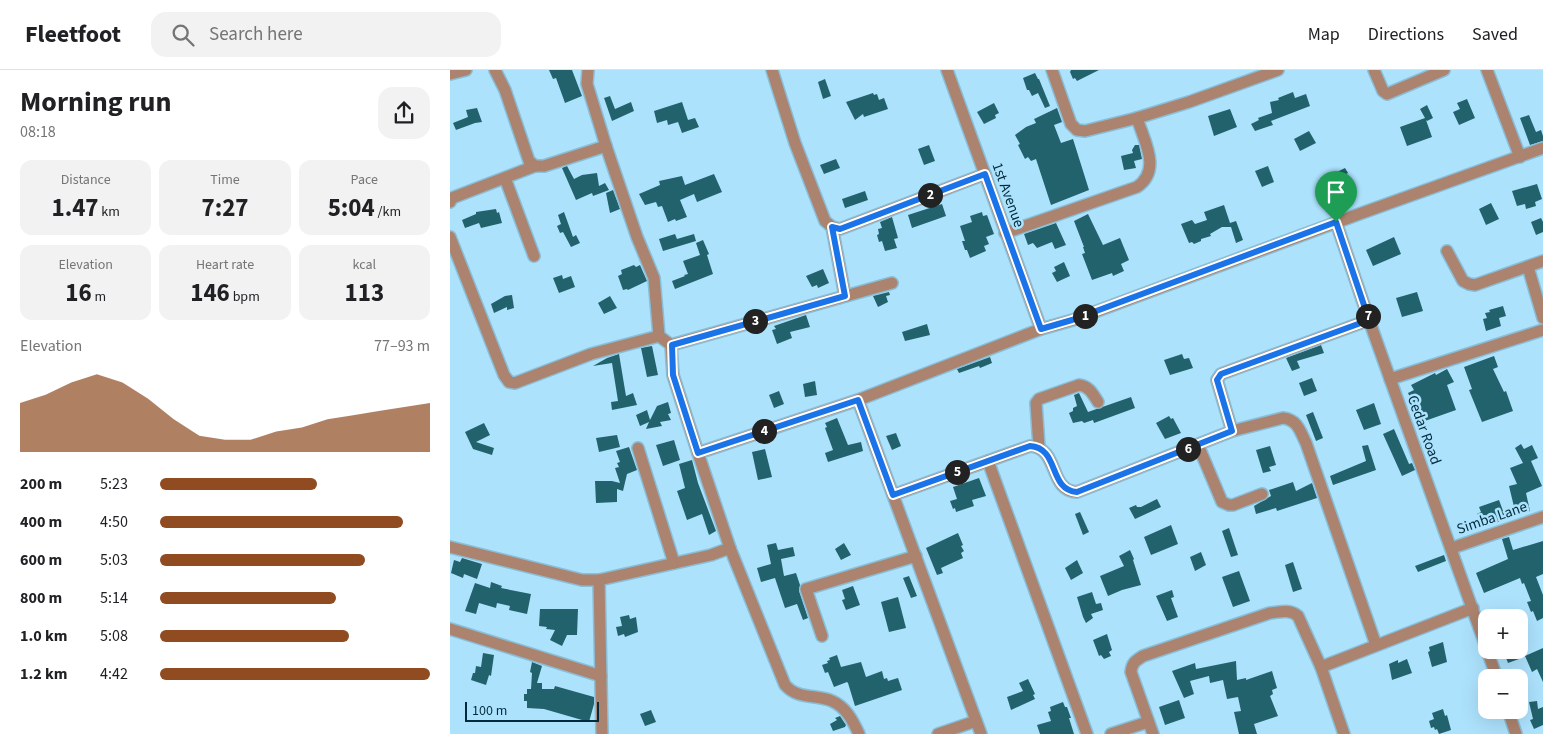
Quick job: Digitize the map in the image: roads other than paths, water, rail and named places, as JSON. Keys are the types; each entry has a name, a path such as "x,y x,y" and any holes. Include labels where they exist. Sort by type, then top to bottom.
{"street":[{"path":"450,74 466,70"},
{"path":"588,70 586,84 637,237 654,278 659,336"},
{"path":"772,70 795,143 825,221 832,227 840,229 985,174"},
{"name":"1st Avenue","path":"947,70 1041,329"},
{"path":"1052,70 1072,124 1077,130 1085,131 1189,102 1278,70"},
{"path":"1374,70 1386,94 1444,70"},
{"path":"1487,70 1520,156"},
{"path":"493,71 505,90 529,161 535,166"},
{"path":"1005,233 1137,187 1144,182 1149,172 1150,162 1146,142 1137,118"},
{"path":"450,202 452,198 535,166 544,166 606,146"},
{"path":"698,453 858,400 1041,329 1072,320 1543,148"},
{"path":"505,178 534,256"},
{"name":"Cedar Road","path":"1336,222 1369,320 1478,623"},
{"path":"832,227 845,296"},
{"path":"450,237 504,375 509,382 515,383 591,354 659,336 672,345"},
{"path":"1447,251 1463,281 1475,285 1543,261"},
{"path":"1528,267 1543,318"},
{"path":"672,345 892,283"},
{"path":"1232,431 1217,380 1221,374 1369,320"},
{"path":"1390,379 1543,330"},
{"path":"672,345 673,375 698,453 730,548 785,685 791,692 800,696 832,700 845,709 854,722 858,734"},
{"path":"1039,447 1036,403 1038,399 1079,385 1092,392 1098,402"},
{"path":"858,400 981,734"},
{"path":"893,495 1030,446 1039,447 1045,451 1063,487 1070,492 1077,492 1232,431 1283,418 1290,419 1297,423 1306,443 1376,645"},
{"path":"1198,445 1222,502 1233,505 1262,494"},
{"path":"638,448 674,563"},
{"path":"988,461 1087,734"},
{"name":"Simba Lane","path":"1452,548 1543,517"},
{"path":"450,547 582,580 598,580 711,555 730,548"},
{"path":"822,636 806,589 916,556"},
{"path":"598,580 602,734"},
{"path":"1321,667 1473,608"},
{"path":"1153,734 1131,672 1135,661 1143,656 1270,613 1286,611 1294,612 1298,616 1321,667 1344,734"},
{"path":"450,629 601,676"},
{"path":"1511,719 1516,734"},
{"path":"938,734 976,721"},
{"path":"1111,734 1148,722"}]}
